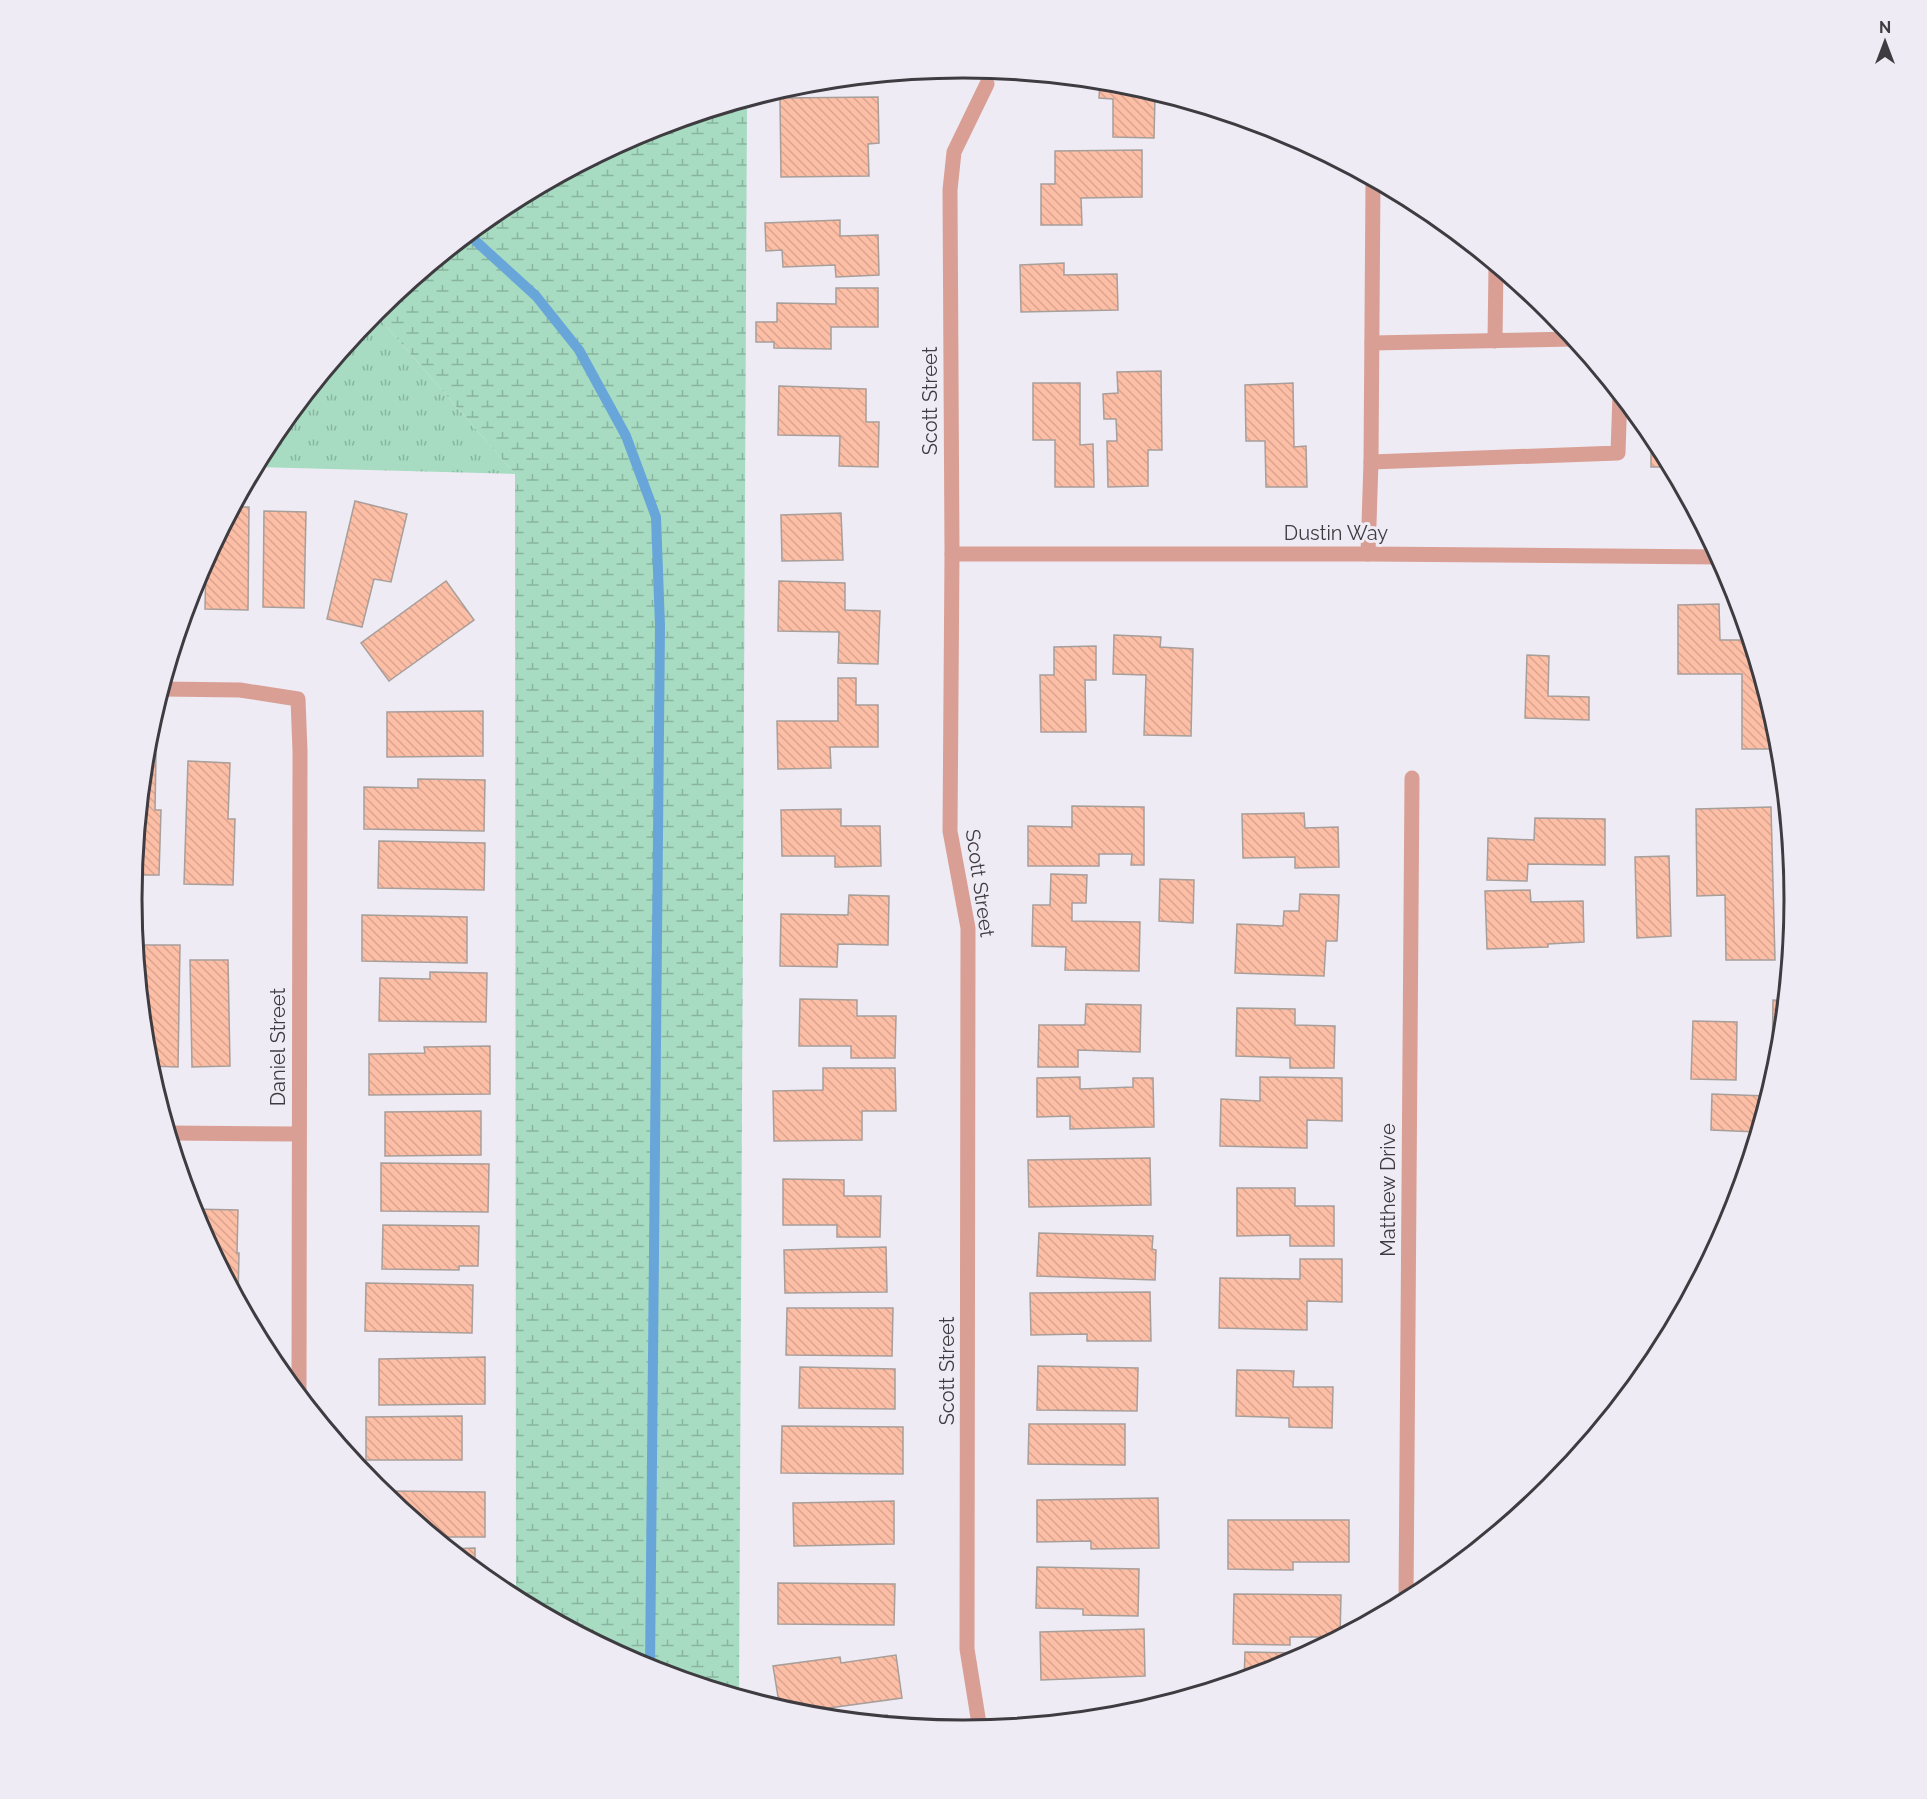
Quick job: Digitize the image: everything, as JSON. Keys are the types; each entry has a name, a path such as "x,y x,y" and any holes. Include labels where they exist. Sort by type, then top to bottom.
{"street":[{"name":"Scott Street","path":"979,1720 968,1649 968,928 951,831 950,190 954,152 987,84"},
{"path":"1368,554 1373,187"},
{"path":"1495,341 1496,274"},
{"path":"1372,343 1563,339"},
{"path":"1371,462 1618,453 1620,405"},
{"name":"Dustin Way","path":"952,554 1709,557"},
{"name":"Daniel Street","path":"170,689 240,690 298,699 300,751 299,1382"},
{"name":"Matthew Drive","path":"1406,1591 1412,778"},
{"path":"176,1133 298,1134"}],"green space":[{"path":"747,107 739,1689 649,1658 600,1636 516,1588 515,474 381,321 422,282 463,248 507,216 553,188 649,141"},
{"path":"381,321 515,474 265,467 312,399"}],"building":[{"path":"1099,90 1155,101 1154,138 1113,137 1113,99 1099,98"},
{"path":"878,97 879,143 868,144 869,176 781,177 780,99"},
{"path":"1142,150 1142,197 1081,198 1082,225 1041,225 1041,184 1055,184 1055,151"},
{"path":"840,220 840,236 878,235 879,275 836,277 835,265 783,267 782,250 766,251 765,223"},
{"path":"1064,263 1064,275 1117,274 1118,310 1021,312 1020,265"},
{"path":"836,288 878,288 878,327 831,327 831,349 774,348 774,342 756,342 756,322 777,322 777,303 836,304"},
{"path":"1161,371 1162,450 1148,450 1148,486 1108,487 1107,441 1117,441 1116,419 1104,419 1103,394 1118,393 1117,372"},
{"path":"1033,383 1080,383 1080,445 1093,444 1094,487 1055,487 1055,440 1033,440"},
{"path":"1293,383 1294,447 1306,446 1307,487 1266,487 1265,441 1246,441 1245,385"},
{"path":"779,386 866,389 866,422 879,422 878,467 839,466 840,436 778,435"},
{"path":"1651,450 1662,467 1651,467"},
{"path":"355,501 407,514 391,582 374,579 362,627 327,619"},
{"path":"242,507 249,507 248,610 205,609 206,584"},
{"path":"264,511 306,512 304,608 263,607"},
{"path":"841,513 843,560 782,561 781,515"},
{"path":"446,581 474,620 389,681 361,643"},
{"path":"779,581 845,583 845,610 880,611 878,664 838,663 839,632 778,631"},
{"path":"1719,604 1720,640 1743,640 1757,687 1771,749 1742,749 1742,674 1678,674 1678,605"},
{"path":"1114,635 1161,637 1160,647 1193,649 1191,736 1144,735 1146,675 1113,674"},
{"path":"1096,646 1096,680 1085,680 1086,732 1041,732 1040,675 1054,675 1054,647"},
{"path":"1527,655 1549,656 1548,696 1589,697 1589,720 1525,718"},
{"path":"838,678 856,678 856,705 878,705 878,747 830,747 831,768 778,769 777,721 838,721"},
{"path":"483,711 483,756 387,757 387,712"},
{"path":"155,754 155,810 161,810 159,875 143,875 149,792"},
{"path":"188,761 230,763 228,819 235,819 233,885 184,884"},
{"path":"418,779 485,780 484,831 364,829 364,787 418,788"},
{"path":"1072,806 1144,807 1144,865 1131,865 1132,854 1099,854 1099,866 1028,866 1028,826 1072,827"},
{"path":"1771,807 1775,960 1726,960 1725,895 1697,896 1696,809"},
{"path":"841,809 841,826 880,826 881,866 835,867 835,856 782,856 781,810"},
{"path":"1304,813 1305,828 1338,827 1339,867 1295,868 1295,857 1243,858 1242,814"},
{"path":"1535,818 1605,819 1605,865 1528,864 1527,881 1487,880 1488,838 1534,840"},
{"path":"379,841 485,843 484,890 378,888"},
{"path":"1669,856 1671,936 1637,938 1635,857"},
{"path":"1051,874 1087,875 1086,903 1072,903 1072,921 1140,922 1139,971 1065,970 1066,947 1032,946 1033,905 1050,905"},
{"path":"1160,879 1194,880 1193,923 1159,921"},
{"path":"1530,890 1531,902 1583,901 1584,942 1548,944 1548,947 1487,949 1485,891"},
{"path":"1300,894 1339,895 1337,941 1326,941 1324,976 1235,973 1237,924 1283,926 1284,911 1299,911"},
{"path":"849,895 889,896 888,945 838,944 837,967 780,966 781,914 848,915"},
{"path":"362,915 467,917 467,963 362,961"},
{"path":"144,945 180,945 178,1067 159,1066 149,1007"},
{"path":"190,960 228,960 230,1066 192,1067"},
{"path":"430,972 487,973 486,1022 379,1021 380,978 430,979"},
{"path":"800,999 857,1000 857,1016 896,1016 895,1058 851,1058 851,1046 799,1046"},
{"path":"1773,1000 1779,1000 1778,1007 1772,1040"},
{"path":"1086,1004 1141,1005 1140,1052 1078,1050 1078,1067 1038,1067 1039,1025 1085,1025"},
{"path":"1237,1008 1295,1009 1295,1025 1335,1026 1334,1068 1290,1068 1290,1058 1236,1056"},
{"path":"1693,1021 1737,1022 1736,1080 1691,1079"},
{"path":"490,1046 490,1094 369,1095 369,1054 425,1053 424,1047"},
{"path":"823,1068 895,1068 896,1111 862,1111 862,1140 774,1141 773,1091 823,1090"},
{"path":"1080,1077 1080,1089 1133,1087 1133,1078 1153,1078 1154,1127 1070,1129 1070,1116 1037,1117 1037,1078"},
{"path":"1260,1077 1342,1078 1342,1121 1307,1120 1307,1148 1220,1146 1221,1099 1260,1101"},
{"path":"1712,1094 1761,1096 1751,1132 1711,1130"},
{"path":"481,1111 481,1155 385,1156 385,1112"},
{"path":"1150,1158 1151,1205 1029,1207 1028,1160"},
{"path":"381,1163 489,1164 488,1212 381,1211"},
{"path":"783,1179 844,1180 844,1196 881,1196 880,1237 837,1237 837,1225 783,1225"},
{"path":"1237,1188 1295,1188 1295,1206 1334,1206 1334,1246 1290,1246 1290,1235 1237,1236"},
{"path":"203,1209 238,1210 237,1253 239,1253 238,1284"},
{"path":"383,1225 479,1226 478,1266 459,1266 459,1270 382,1269"},
{"path":"1039,1233 1153,1236 1152,1249 1156,1250 1155,1280 1037,1276"},
{"path":"886,1247 887,1292 785,1293 784,1250"},
{"path":"1300,1259 1342,1259 1342,1302 1307,1301 1307,1330 1219,1328 1220,1278 1300,1279"},
{"path":"366,1283 473,1285 472,1333 365,1331"},
{"path":"1150,1292 1151,1341 1087,1341 1087,1334 1031,1335 1030,1293"},
{"path":"787,1308 893,1308 892,1356 786,1355"},
{"path":"485,1357 485,1404 379,1405 379,1359"},
{"path":"1038,1366 1138,1368 1137,1411 1037,1410"},
{"path":"800,1367 895,1369 895,1409 799,1408"},
{"path":"1237,1370 1294,1371 1293,1387 1333,1387 1332,1428 1289,1427 1289,1418 1236,1416"},
{"path":"462,1416 462,1460 366,1460 366,1417"},
{"path":"1029,1424 1125,1424 1125,1465 1028,1464"},
{"path":"782,1426 903,1427 903,1474 781,1473"},
{"path":"395,1491 485,1492 485,1537 446,1537"},
{"path":"1158,1498 1159,1548 1091,1549 1091,1541 1037,1542 1037,1500"},
{"path":"894,1501 894,1544 794,1546 793,1503"},
{"path":"1228,1520 1349,1520 1349,1562 1293,1562 1293,1570 1228,1569"},
{"path":"475,1548 475,1560 463,1551 460,1549"},
{"path":"1037,1567 1139,1569 1138,1616 1083,1615 1083,1609 1036,1608"},
{"path":"778,1583 895,1584 894,1625 778,1624"},
{"path":"1234,1594 1341,1595 1340,1629 1327,1636 1290,1637 1290,1645 1233,1644"},
{"path":"1144,1629 1145,1676 1041,1680 1040,1632"},
{"path":"1245,1652 1290,1653 1278,1658 1244,1671"},
{"path":"896,1655 902,1698 824,1709 778,1699 773,1666 840,1657 841,1663"}],"waterway":[{"path":"474,240 536,296 579,350 626,436 656,517 660,626 650,1658"}]}
